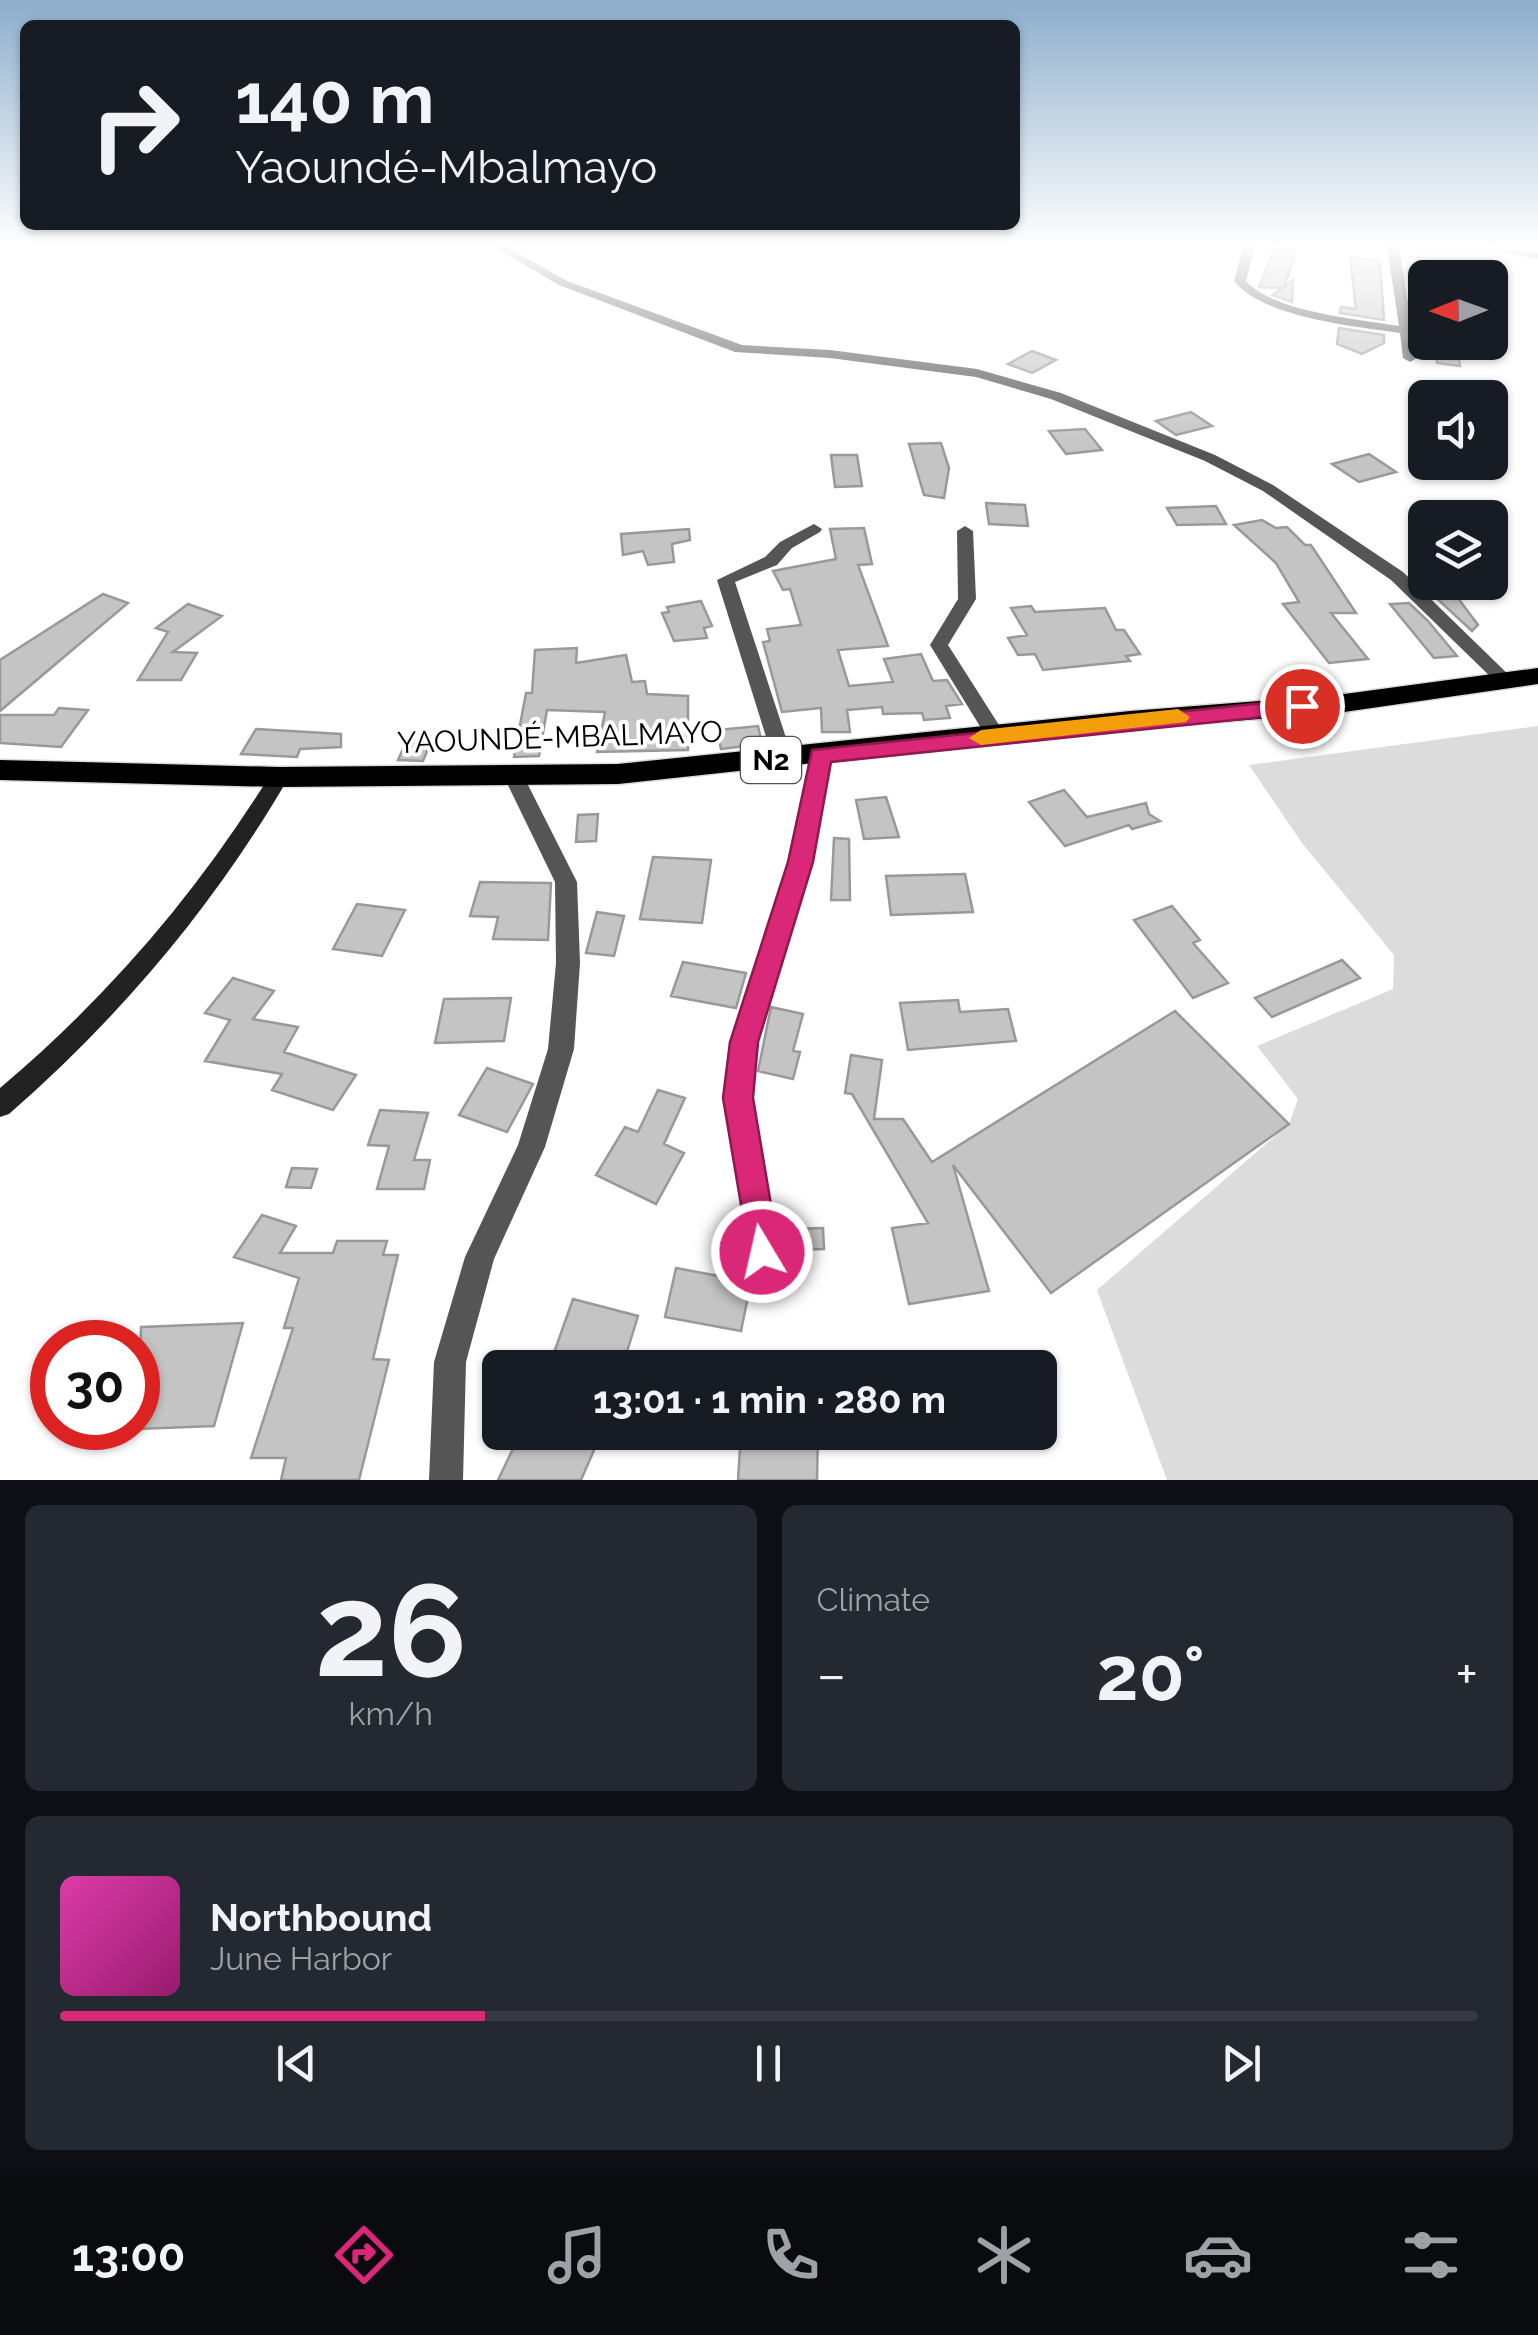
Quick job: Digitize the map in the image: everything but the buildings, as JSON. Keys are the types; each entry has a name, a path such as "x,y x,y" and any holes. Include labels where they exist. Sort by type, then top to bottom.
{"highway":[{"name":"YAOUNDÉ-MBALMAYO","path":"0,770 278,777 618,774 1337,704 1538,676"}],"main road":[{"path":"0,1106 43,1070 145,965 216,876 278,777"}],"street":[{"path":"651,316 740,349 830,354 977,373 1056,396 1210,458 1268,488 1397,576 1506,681"},
{"path":"1333,316 1408,331 1405,316"},
{"path":"782,759 726,580 771,561 786,544 814,529"},
{"path":"965,531 967,599 939,646 996,736"},
{"path":"762,1252 738,1098 744,1042 800,862 820,755"},
{"path":"446,1480 450,1362 480,1257 531,1147 560,1049 568,963 566,882 514,777"}],"shaded area":[{"path":"1538,726 1538,1480 1167,1480 1097,1290 1289,1124 1298,1099 1257,1046 1393,989 1394,955 1302,843 1249,765"}],"slow traffic":[{"path":"981,738 1178,717"}],"route":[{"path":"762,1252 738,1098 744,1042 800,862 820,755 1130,720 1302,706"}]}
